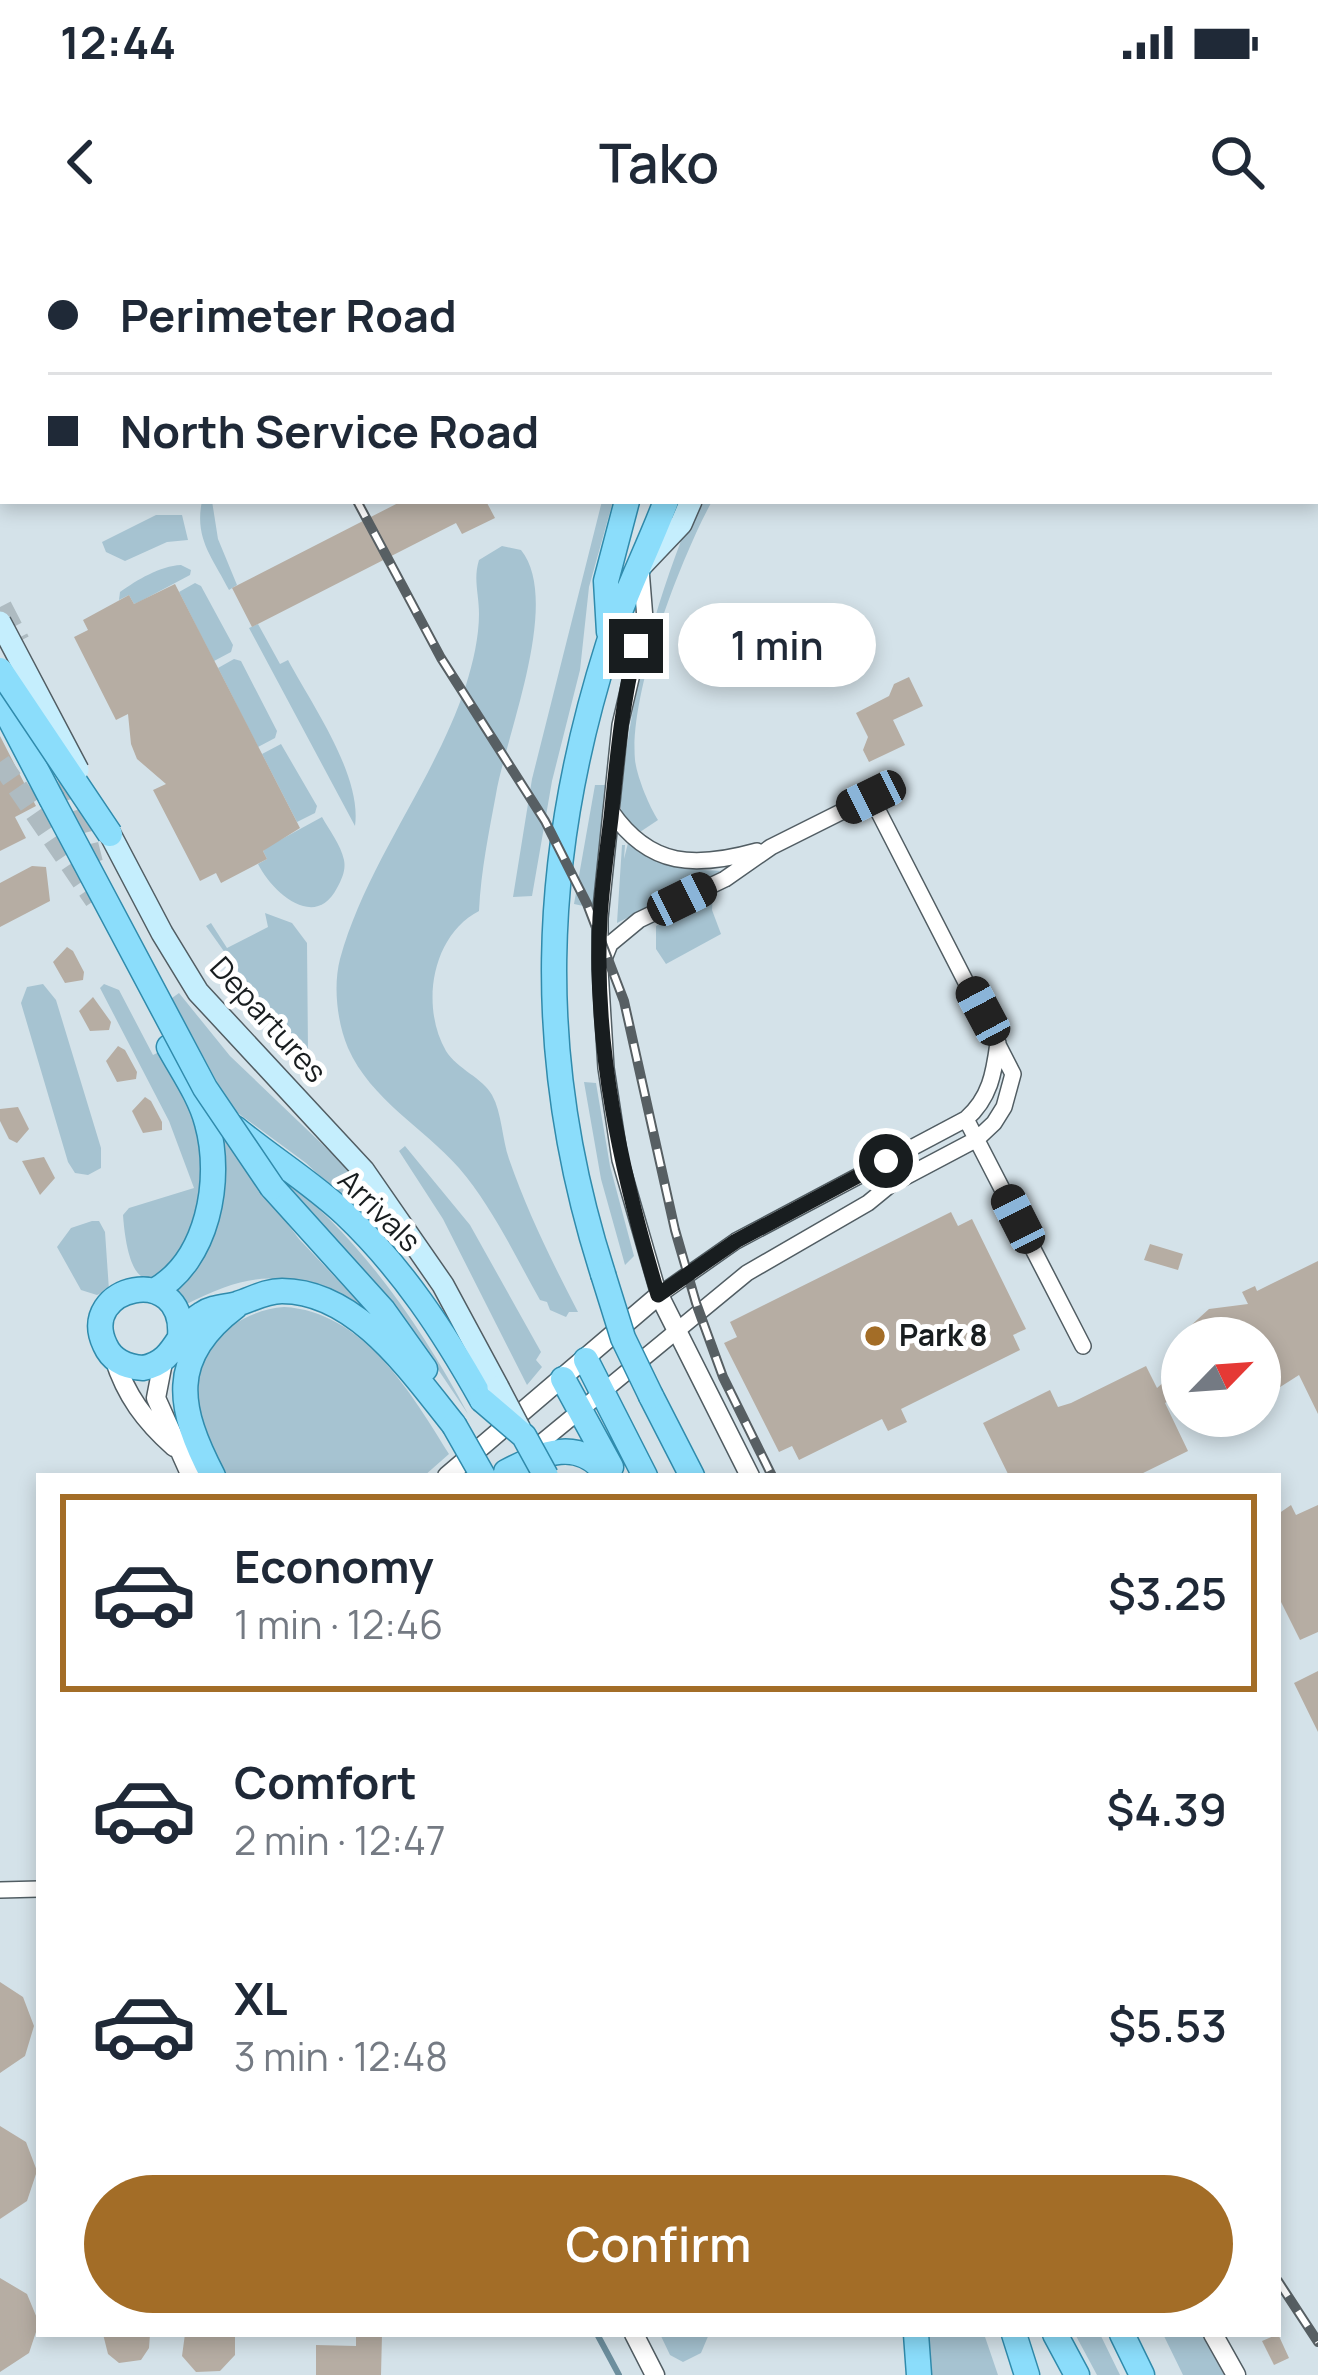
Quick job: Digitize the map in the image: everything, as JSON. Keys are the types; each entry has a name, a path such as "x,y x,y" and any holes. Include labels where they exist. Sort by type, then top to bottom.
{"main road":[{"path":"609,641 606,581 626,504"},
{"path":"665,504 609,641 561,845 552,941 566,1134 623,1338 690,1473"},
{"path":"641,566 681,524 690,504"},
{"name":"Departures","path":"0,622 179,964 215,1013 345,1148 382,1196 442,1286 490,1394"},
{"path":"0,670 110,834"},
{"path":"0,700 205,1088 272,1187 399,1331 443,1397 454,1425"},
{"name":"Arrivals","path":"154,1291 173,1280 191,1253 205,1221 212,1172 206,1118 170,1047 229,1123 307,1181 388,1259 524,1436 544,1473"},
{"path":"180,1337 181,1325 172,1304 154,1291 124,1292 108,1305 101,1333 114,1358 133,1368 163,1362 205,1311 267,1292 292,1292 338,1308 383,1343 495,1473"},
{"path":"212,1473 186,1417 185,1379 202,1339 242,1303"},
{"path":"586,1360 643,1473"},
{"path":"563,1379 610,1473"},
{"path":"502,1473 560,1452 579,1451 608,1473"},
{"path":"916,2337 919,2375"},
{"path":"1014,2337 1027,2375"},
{"path":"1059,2337 1074,2369"},
{"path":"1123,2337 1142,2375"}],"street":[{"path":"641,566 645,619 620,725 600,918 608,1083 620,1160 658,1295 748,1473"},
{"path":"500,1473 674,1330 776,1254 977,1139 994,1123 1010,1090 1013,1074 998,1040 871,797 623,930 610,944 600,969"},
{"path":"611,811 638,843 676,860 718,862 771,848"},
{"path":"451,1473 658,1295 736,1241 966,1119 985,1099 998,1040"},
{"path":"966,1119 1083,1346"},
{"path":"114,1358 142,1418 176,1450"},
{"path":"163,1362 156,1398 189,1473"},
{"path":"0,1890 36,1888"},
{"path":"636,2337 655,2375"},
{"path":"1215,2337 1236,2375"}],"shaded area":[{"path":"202,504 212,504 218,539 237,585 229,590 211,558"},
{"path":"601,504 612,504 589,587 580,670 552,781 532,896 513,897 532,779"},
{"path":"696,504 711,504 672,591 648,664 635,732 635,760 658,820 637,834 620,803 646,649"},
{"path":"156,515 182,515 188,540 167,542 125,561 106,552 102,542"},
{"path":"502,546 521,550 532,573 534,634 496,794 479,911 463,922 441,954 435,973 434,1014 446,1051 488,1089 495,1102 516,1178 578,1312 566,1317 540,1300 493,1215 459,1168 370,1083 348,1048 337,1004 340,959 352,923 437,754 466,685 478,632 479,560"},
{"path":"181,565 191,570 190,575 134,604 129,595 119,600 120,592 141,578"},
{"path":"195,583 233,645 231,652 214,661 179,592"},
{"path":"258,624 280,664 288,660 333,741 351,785 355,826 249,628"},
{"path":"234,659 241,661 277,731 275,738 258,747 218,668"},
{"path":"281,744 317,806 315,813 297,822 262,754"},
{"path":"595,785 605,785 593,908 574,904"},
{"path":"322,817 340,849 344,871 328,900 306,907 283,895 258,864 267,859 263,851 269,846"},
{"path":"628,843 672,865 721,871 617,923 622,845 624,859"},
{"path":"713,894 712,910 721,934 666,964 656,949 656,926"},
{"path":"265,913 292,923 307,943 308,1051 277,1026 206,926 211,923 227,948 268,927"},
{"path":"43,984 56,1000 101,1148 101,1168 88,1175 75,1173 68,1162 21,1003 27,987"},
{"path":"104,984 119,990 153,1055 163,1050 201,1137 198,1203 187,1235 157,1277 142,1277 130,1258 123,1215 129,1208 194,1188 169,1121 100,988"},
{"path":"179,993 230,1056 343,1164 402,1247 399,1250 306,1163 231,1108 172,998"},
{"path":"584,1082 596,1083 610,1166 634,1256 625,1265 601,1179"},
{"path":"216,1129 299,1239 367,1311 364,1315 317,1289 276,1279 235,1284 185,1305 175,1292 199,1261"},
{"path":"405,1146 470,1225 541,1352 536,1360 542,1367 527,1385 443,1219 399,1151"},
{"path":"278,1174 361,1253 429,1347 468,1414 398,1310"},
{"path":"99,1221 105,1232 109,1290 97,1295 81,1290 57,1247 71,1228"},
{"path":"268,1309 312,1312 361,1339 401,1382 449,1454 427,1473 226,1473 196,1411 196,1372 224,1332"},
{"path":"661,2337 708,2337 701,2353 683,2362 670,2355"},
{"path":"926,2337 985,2337 998,2375 930,2375"},
{"path":"1077,2337 1101,2337 1120,2375 1097,2375"},
{"path":"1164,2337 1203,2337 1224,2375 1183,2375"}],"building":[{"path":"396,504 488,504 495,518 462,534 456,523 252,627 232,588"},
{"path":"175,584 300,828 263,851 267,859 221,883 216,873 200,881 153,790 166,784 137,759 128,714 116,720 74,637 88,630 83,620 129,595 134,604"},
{"path":"909,677 923,706 893,720 905,745 869,762 863,750 868,737 856,713 889,696 894,684"},
{"path":"0,736 36,806 15,817 26,838 0,851"},
{"path":"32,866 46,867 50,901 0,927 0,883"},
{"path":"67,947 84,972 83,980 65,983 53,962"},
{"path":"93,997 111,1022 109,1030 90,1031 79,1011"},
{"path":"118,1046 137,1072 136,1079 117,1082 106,1061"},
{"path":"145,1097 162,1122 162,1130 143,1133 132,1111"},
{"path":"18,1107 29,1129 17,1143 9,1139 0,1121 0,1109"},
{"path":"44,1157 55,1178 40,1195 22,1161"},
{"name":"Park 8","path":"951,1212 958,1226 972,1219 1026,1329 1013,1335 1020,1350 901,1409 907,1422 888,1431 882,1419 799,1460 792,1446 779,1452 724,1343 737,1337 730,1322"},
{"path":"1150,1244 1183,1254 1178,1270 1144,1260"},
{"path":"1318,1261 1318,1414 1299,1375 1281,1387 1281,1317 1200,1317 1209,1309 1248,1304 1242,1292 1255,1286 1257,1291"},
{"path":"1146,1366 1157,1388 1161,1384 1161,1437 1181,1437 1188,1451 1143,1473 1008,1473 983,1423 1050,1390 1058,1407"},
{"path":"1291,1505 1296,1515 1318,1505 1318,1632 1300,1640 1281,1602 1281,1512"},
{"path":"1318,1671 1318,1732 1294,1683"},
{"path":"0,1982 23,1997 34,2026 25,2056 0,2073"},
{"path":"0,2126 26,2142 36,2174 27,2201 0,2219"},
{"path":"0,2278 27,2294 36,2316 36,2332 29,2353 0,2372"},
{"path":"104,2337 150,2337 141,2360 119,2363 108,2354"},
{"path":"185,2337 235,2337 235,2355 220,2371 196,2372 182,2356"},
{"path":"356,2337 382,2337 381,2375 316,2375 316,2345 356,2346"},
{"path":"1279,2337 1289,2358 1274,2365 1262,2341"}],"waterway":[{"path":"599,2337 619,2375"}],"tunnel":[{"path":"0,607 18,642"},
{"path":"0,762 95,900"},
{"path":"69,775 91,863"}],"railway":[{"path":"359,504 441,658 545,821 587,904 624,1001 696,1303 723,1377 771,1473"},
{"path":"1281,2286 1318,2342"}],"place":[{"name":"Park 8","path":"875,1336"}],"route":[{"path":"636,646 620,725 600,918 600,969 606,1068 620,1160 658,1295 736,1241 886,1161"}]}
